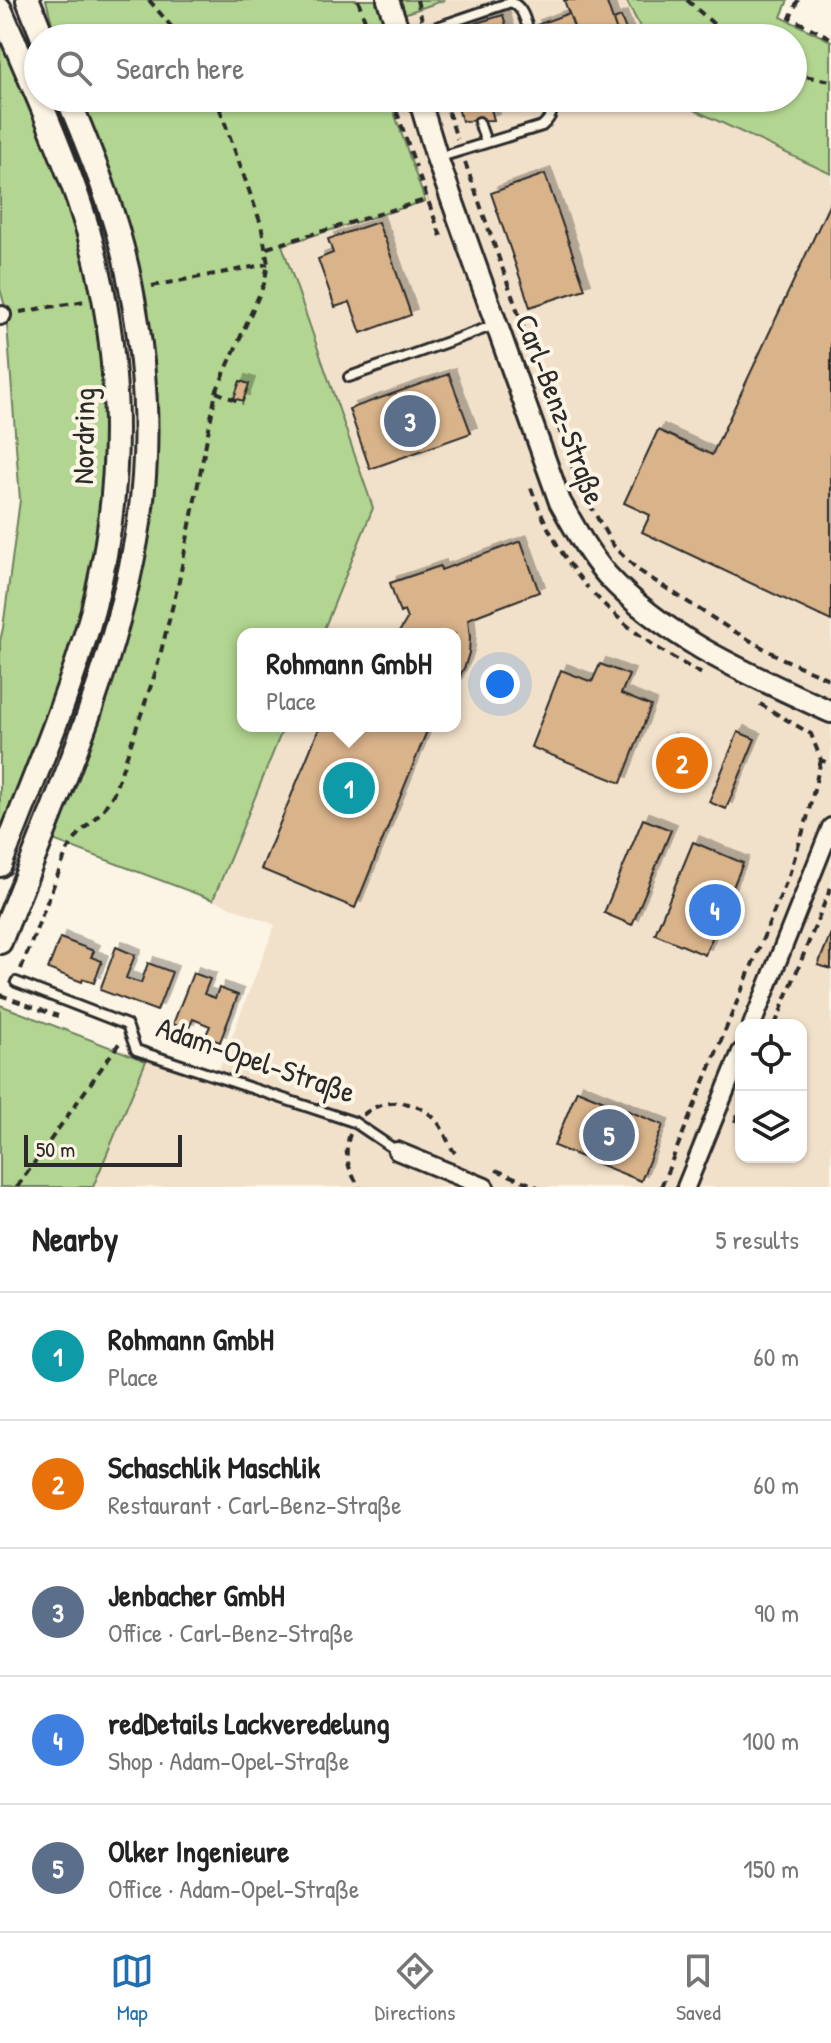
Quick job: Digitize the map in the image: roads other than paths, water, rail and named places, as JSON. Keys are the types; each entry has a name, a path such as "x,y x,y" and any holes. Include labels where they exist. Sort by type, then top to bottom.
{"main road":[{"path":"28,0 37,24"},
{"name":"Nordring","path":"0,9 24,64"},
{"name":"Nordring","path":"0,865 55,724 93,609 112,504 117,419 113,354 101,281 78,200 43,112"},
{"name":"Nordring","path":"0,942 94,701 113,642 136,538 143,476 145,412 142,362 131,287 115,222 74,112"}],"street":[{"path":"388,0 397,24"},
{"name":"Carl-Benz-Straße","path":"423,112 560,502 585,546 606,573 658,622 694,646 831,712"},
{"path":"754,1019 831,827"},
{"path":"686,1187 735,1067"},
{"name":"Adam-Opel-Straße","path":"397,1151 485,1187"}],"lane":[{"path":"447,24 511,2 522,11 526,24"},
{"path":"437,158 542,126 553,112"},
{"path":"479,122 486,142"},
{"path":"349,377 496,325"},
{"name":"Adam-Opel-Straße","path":"16,982 127,1025 136,1050 354,1122 397,1151"}],"place":[{"name":"Jenbacher GmbH","path":"410,421"},
{"name":"Schaschlik Maschlik","path":"682,763"},
{"name":"Rohmann GmbH","path":"349,788"},
{"name":"redDetails Lackveredelung","path":"715,910"},
{"name":"Olker Ingenieure","path":"609,1135"}]}
